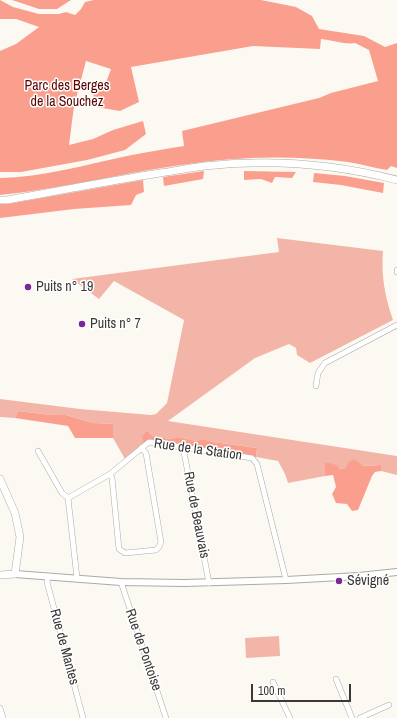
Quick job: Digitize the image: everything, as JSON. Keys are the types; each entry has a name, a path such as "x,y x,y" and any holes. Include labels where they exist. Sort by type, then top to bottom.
{"main road":[{"path":"0,200 197,167 246,164 305,165 364,173 397,180"},
{"path":"0,479 16,513 20,538 15,574 0,575"}],"street":[{"path":"316,386 318,374 325,363 397,325"},
{"name":"Rue de la Station","path":"141,448 149,442 252,458 255,460 286,580"},
{"name":"Rue de Beauvais","path":"183,447 209,583"},
{"path":"68,498 110,474 141,448 146,454 161,542 156,550 125,553 120,552 112,478 110,474"},
{"path":"38,451 62,493 68,498 77,578"},
{"path":"15,574 120,582 209,583 347,577 397,572"},
{"name":"Rue de Mantes","path":"48,576 47,582 83,718"},
{"name":"Rue de Pontoise","path":"120,582 166,718"},
{"path":"336,679 352,718"},
{"path":"273,682 290,718"},
{"path":"360,718 389,705"},
{"path":"0,708 3,718"}],"shaded area":[{"path":"277,238 383,251 384,286 393,320 310,363 297,355 296,348 289,344 255,358 168,421 397,456 397,475 381,471 381,465 340,469 325,462 325,476 288,483 278,461 256,457 257,448 213,442 203,439 196,441 178,437 170,439 153,436 147,430 144,443 125,459 113,438 113,424 93,423 66,415 51,415 18,411 15,418 0,417 0,399 80,409 151,415 156,414 167,403 184,320 114,281 99,299 72,279 279,252"},
{"path":"279,636 280,656 246,658 245,638"}],"green space":[{"name":"Parc des Berges de la Souchez","path":"0,0 13,7 39,14 59,14 66,12 75,15 85,2 94,0 261,0 296,7 312,16 319,29 364,36 385,47 397,43 397,168 391,166 387,170 348,162 312,159 239,159 178,165 51,188 0,195 0,178 48,173 184,146 182,131 319,98 331,93 378,81 369,50 355,43 343,43 321,39 320,49 253,46 131,67 139,102 120,111 96,107 92,89 107,80 111,69 86,61 74,106 69,145 93,139 113,130 143,121 146,134 125,150 87,160 21,172 0,172 0,51 16,44 39,27 16,19 0,19"},
{"path":"12,0 71,0 57,9 39,9"},
{"path":"204,171 203,179 164,186 163,177"},
{"path":"244,171 296,172 292,178 275,177 272,183 261,179 244,180"},
{"path":"314,173 345,176 384,183 383,193 341,185 313,182"},
{"path":"143,180 144,192 136,195 131,205 74,209 0,218 0,204 8,204"},
{"path":"18,411 51,415 66,415 93,423 113,424 113,438 75,438 68,426 15,418"},
{"path":"147,430 153,436 170,439 178,437 196,441 203,439 213,442 257,448 256,457 150,439 144,443 142,437"},
{"path":"354,459 363,466 381,465 381,471 375,472 372,476 358,510 352,511 347,504 336,503 332,494 336,487 333,475 325,476 325,462 336,465 340,469 346,468 348,463"}],"place":[{"name":"Puits n° 19","path":"28,287"},
{"name":"Puits n° 7","path":"82,324"},
{"name":"Sévigné","path":"339,581"}]}
